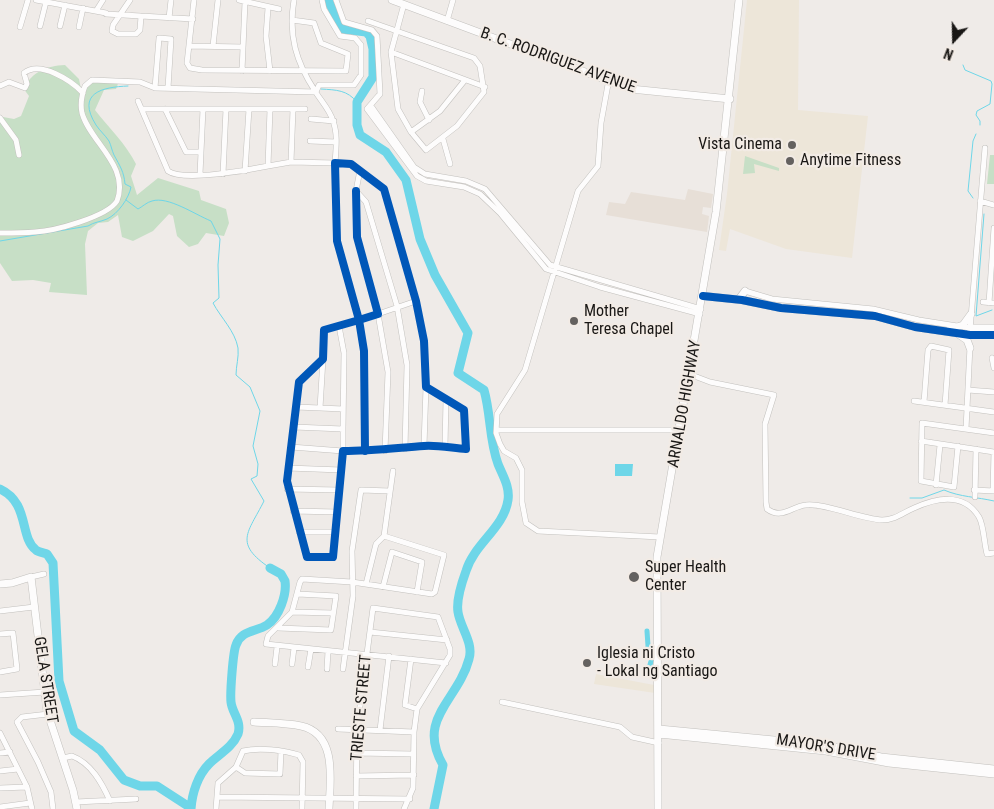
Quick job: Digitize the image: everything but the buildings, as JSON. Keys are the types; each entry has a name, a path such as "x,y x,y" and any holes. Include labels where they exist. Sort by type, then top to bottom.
{"street":[{"path":"20,27 28,0"},
{"path":"36,0 106,14 192,20"},
{"path":"96,11 104,0"},
{"path":"130,0 112,29 118,34 133,35 139,33 141,16"},
{"path":"169,18 171,0"},
{"path":"194,0 187,63 190,68 270,71 319,69 345,72 349,56 321,43 314,23 292,20"},
{"path":"213,46 218,0"},
{"path":"239,0 279,9"},
{"path":"294,0 292,20 293,46 303,71 334,121 337,241 359,320 364,351 365,451"},
{"path":"316,92 319,85 354,85 359,81 363,67 361,45 355,38 340,36 324,9 322,0"},
{"path":"336,0 344,22 372,30 377,36 380,94 369,108 414,167 425,174 466,181 482,186 503,207 554,269 701,312"},
{"name":"B. C. RODRIGUEZ AVENUE","path":"392,0 608,79 618,85 645,91 730,99"},
{"path":"447,21 453,0"},
{"name":"ARNALDO HIGHWAY","path":"658,809 659,731 656,580 660,537 701,312 718,198 739,0"},
{"path":"40,26 46,2"},
{"path":"242,70 245,2"},
{"path":"368,21 395,29 476,60 480,66 485,87 484,92 470,112 443,139 426,150 411,132 398,109 391,52 395,29 404,4"},
{"path":"60,26 65,5"},
{"path":"79,27 83,8"},
{"path":"268,8 266,36 270,71"},
{"path":"155,88 159,38 171,39 168,88"},
{"path":"189,46 243,47"},
{"path":"391,52 485,87"},
{"path":"0,86 9,82 24,88 27,84 24,73 33,69 61,76 73,82 83,93"},
{"path":"0,233 37,232 97,216 112,207 118,196 117,173 110,158 82,114 83,93 88,82 98,79 140,82 155,88 316,92"},
{"path":"608,79 601,123 598,166 578,191 525,370 497,414 496,430 504,451 516,458 522,470 522,502 526,523 530,528 538,531 660,537"},
{"path":"411,132 429,120 451,99 465,80"},
{"path":"422,91 420,102 429,120"},
{"path":"138,101 168,171 174,174 223,174 290,162 351,164 384,189 416,302 424,341 426,387 424,446"},
{"path":"142,109 305,109"},
{"path":"165,109 186,152 201,152"},
{"path":"200,174 203,109"},
{"path":"223,174 226,109"},
{"path":"245,171 249,109"},
{"path":"268,166 270,109"},
{"path":"290,162 293,109"},
{"path":"0,118 16,140 18,155"},
{"path":"311,119 334,121"},
{"path":"443,139 450,164"},
{"path":"310,141 336,142"},
{"path":"966,429 970,314 984,148"},
{"path":"360,170 356,191 357,237 378,314 388,372 385,451"},
{"path":"356,191 366,202 397,306 407,365 405,449"},
{"path":"980,202 994,205"},
{"path":"989,302 994,228"},
{"path":"740,299 745,291 772,300 873,309 919,320 960,326 970,331"},
{"path":"703,296 740,299 781,308 875,316 908,326 942,331 988,333"},
{"path":"320,408 324,330 378,314 397,306 416,302"},
{"path":"942,331 960,326 967,321 970,314"},
{"path":"970,314 976,323 988,333"},
{"path":"323,359 301,379 288,468 287,489 307,557 332,559 343,429 344,353 339,326"},
{"path":"970,348 974,341 994,328"},
{"path":"953,332 964,337 970,348"},
{"path":"924,402 928,350 931,346 949,350 945,405"},
{"path":"994,360 992,358 994,368"},
{"path":"689,374 710,382 774,395 765,424 767,510 780,514 808,505 882,520 895,518 914,508 949,498 967,504 980,517 986,554 994,553"},
{"path":"291,447 342,451 385,451 424,446 466,449 464,410 426,387"},
{"path":"968,390 994,392"},
{"path":"445,447 446,399"},
{"path":"914,401 994,412"},
{"path":"296,407 343,409"},
{"path":"958,446 954,487 924,483 920,478 922,423 994,433"},
{"path":"294,427 343,429"},
{"path":"496,430 680,430"},
{"path":"921,441 994,452 993,491 974,490"},
{"path":"936,485 940,445"},
{"path":"975,497 976,449"},
{"path":"288,468 341,470"},
{"path":"366,584 376,544 384,536 393,471"},
{"path":"287,489 339,490"},
{"path":"343,669 352,596 352,551 361,490 390,491"},
{"path":"293,510 337,512"},
{"path":"299,532 335,532"},
{"path":"384,536 444,555 435,592 432,594 352,582 302,579 292,612 268,636 266,644 277,647 389,656 446,663"},
{"path":"383,587 392,552 422,562 417,592"},
{"path":"0,584 12,583 44,574"},
{"name":"GELA STREET","path":"31,577 48,714 63,758 76,806"},
{"path":"278,628 330,631 336,596 298,594"},
{"path":"0,611 34,607"},
{"name":"TRIESTE STREET","path":"356,809 357,729 373,608 438,616 447,640"},
{"path":"292,612 333,613"},
{"path":"370,632 447,640 450,653 418,709 414,732 413,792 404,809"},
{"path":"0,634 13,633 17,669 0,672"},
{"path":"275,664 277,647"},
{"path":"292,664 294,648"},
{"path":"308,667 311,649"},
{"path":"327,669 328,651"},
{"path":"380,730 389,656"},
{"path":"411,659 405,705 418,709"},
{"path":"0,695 45,692"},
{"path":"502,702 620,727 632,737 659,743"},
{"path":"48,714 22,717 17,722 51,792 53,809"},
{"path":"254,722 302,726 317,735 329,755 329,809"},
{"path":"338,729 414,732"},
{"name":"MAYOR'S DRIVE","path":"659,731 794,744 826,745 881,757 994,769"},
{"path":"0,734 27,787 31,806 0,806"},
{"name":"MAYOR'S DRIVE","path":"794,744 889,763 994,774"},
{"path":"216,809 214,804 220,780 236,767 243,751 250,749 281,751 299,755 303,762 302,809"},
{"path":"236,767 245,773 280,774 281,751"},
{"path":"0,753 10,752"},
{"path":"356,753 414,754"},
{"path":"63,758 72,756 85,764 101,783 110,800"},
{"path":"0,771 18,769"},
{"path":"356,776 414,775"},
{"path":"0,788 27,787"},
{"path":"217,797 410,799"},
{"path":"76,806 110,800 136,799"}],"shaded area":[{"path":"747,0 799,0 798,110 868,116 852,258 786,249 730,229 726,251 719,250 727,194"},
{"path":"688,189 713,194 711,208 703,207 702,214 709,216 707,232 606,215 609,202 625,204 631,192 685,200"},
{"path":"596,674 654,685 655,693 594,684"}],"green space":[{"path":"65,65 79,79 81,89 85,92 90,83 119,81 116,89 104,90 95,110 122,143 136,164 131,176 137,195 158,178 199,191 201,200 226,209 229,223 224,236 206,233 198,244 189,247 177,236 173,216 169,214 153,231 133,241 122,237 118,215 108,222 98,223 88,231 85,244 87,295 49,292 51,283 33,280 12,281 0,263 0,119 3,117 14,119 21,116 29,96 23,88 32,77 46,68"},
{"path":"990,155 994,155 994,184 987,184"},
{"path":"745,156 779,168 779,171 754,164 755,173 743,174"}],"water":[{"path":"615,464 633,464 632,476 615,476"}],"waterway":[{"path":"328,0 342,29 366,32 370,36 373,49 373,77 357,102 357,125 360,135 386,152 406,180 420,239 435,275 468,333 458,373 484,390 495,455 508,491 508,500 501,519 475,552 464,575 460,591 458,612 470,647 470,653 464,674 436,722 434,735 436,749 443,765 434,809"},
{"path":"963,65 965,70 991,81 992,84 990,104 977,111 976,115 980,125"},
{"path":"0,241 88,226 111,217 119,210 128,196 131,187 125,184 123,172 109,141 96,125 89,106 90,99 101,90 128,86"},
{"path":"321,89 337,90 349,95 357,102"},
{"path":"973,198 968,191 973,141 976,134"},
{"path":"126,200 138,209 158,200 181,206 211,221 220,239 218,265 219,298 213,303 231,330 238,348 236,375 250,387 260,411 253,446 258,464 257,476 251,479 264,501 249,530 248,544 258,559 270,568"},
{"path":"984,214 976,316 992,310"},
{"path":"0,489 16,503 31,544 37,551 47,554 53,563 59,681 74,731 100,750 124,780 140,786 157,786 191,808"},
{"path":"910,498 922,498 944,490 962,496 994,501"},
{"path":"191,809 194,791 202,773 232,743 238,734 239,725 232,706 231,697 233,664 238,640 245,634 267,625 275,617 285,593 285,581 281,574 270,568"},
{"path":"647,631 648,646 652,658 647,675"}],"cycle path":[{"path":"356,191 357,237 378,314 359,320 337,241 335,163 351,164 384,189 416,301 424,341 426,387 464,410 466,449 429,446 373,450 363,450 343,451 333,557 307,557 287,481 299,382 323,359 324,330 359,320 364,351 365,451"},
{"path":"703,296 742,300 781,308 875,316 915,327 970,335 994,335"}],"place":[{"name":"Vista Cinema","path":"792,145"},
{"name":"Anytime Fitness","path":"790,161"},
{"name":"Mother Teresa Chapel","path":"574,321"},
{"name":"Super Health Center","path":"634,577"},
{"name":"Iglesia ni Cristo - Lokal ng Santiago","path":"587,663"}]}
